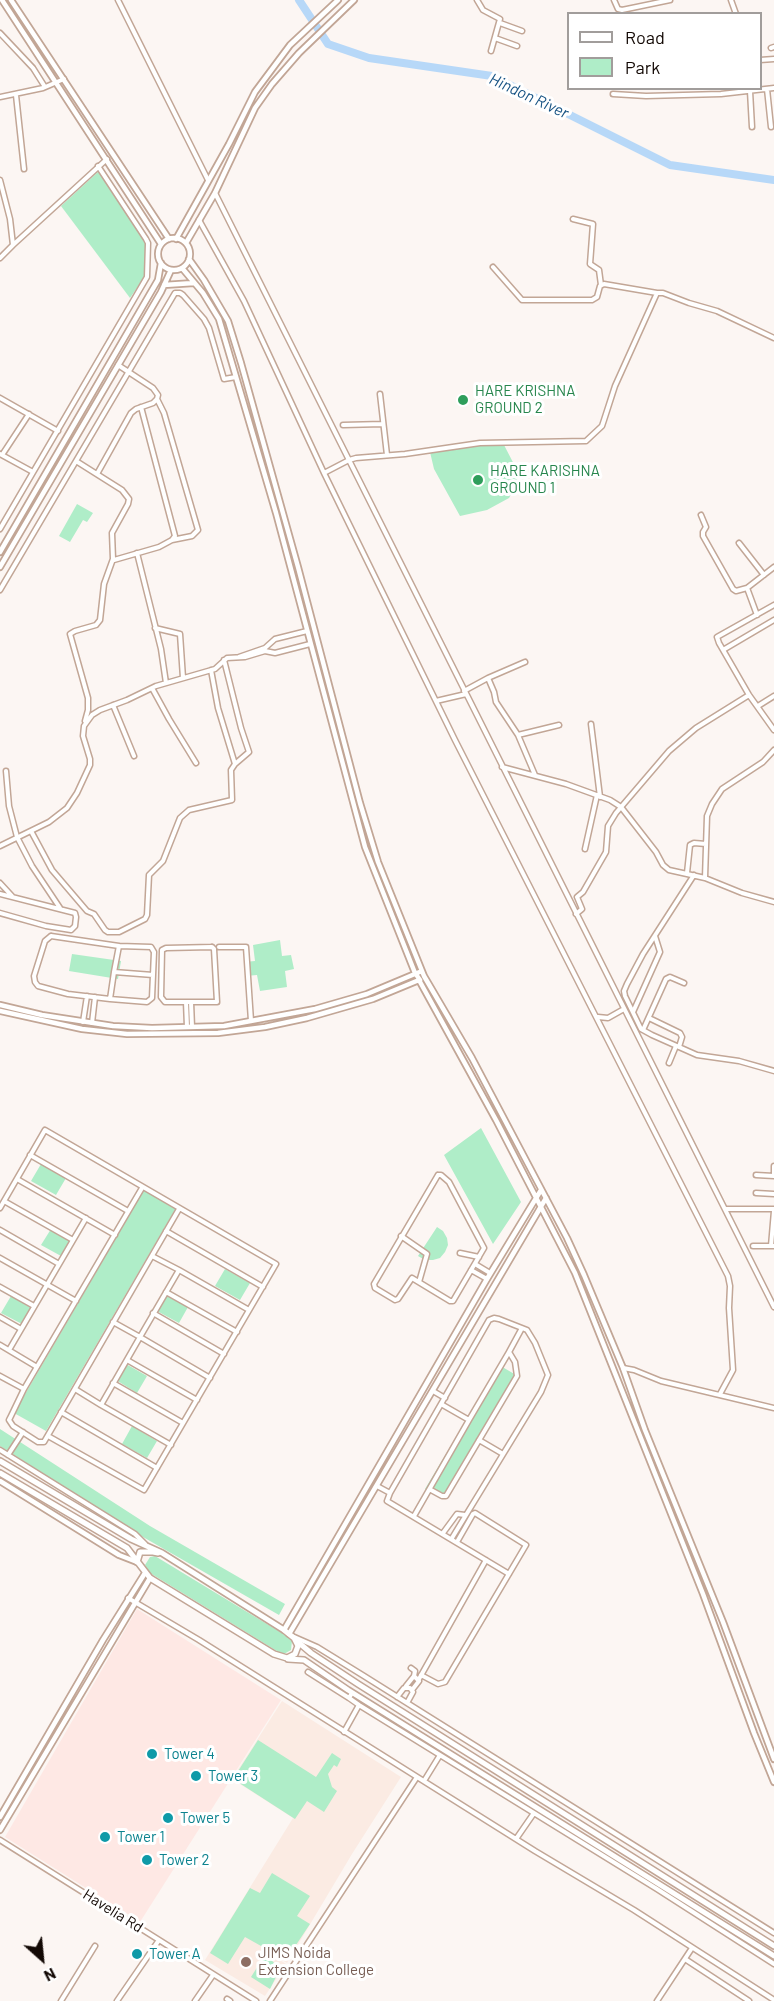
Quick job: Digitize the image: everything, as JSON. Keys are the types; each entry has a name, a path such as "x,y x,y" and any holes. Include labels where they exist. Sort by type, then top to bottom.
{"main road":[{"path":"0,1461 131,1539 169,1557 290,1635 311,1653 358,1684 774,1946"},
{"path":"0,1473 127,1548 150,1578 274,1654 287,1659 304,1660 351,1695 774,1956"},
{"path":"137,1562 140,1552 145,1551 169,1557"},
{"path":"287,1659 295,1654 298,1646 290,1635"}],"street":[{"path":"2,0 161,244"},
{"path":"11,0 169,239"},
{"path":"118,0 209,181"},
{"path":"176,238 209,181 255,92 290,45 338,0"},
{"path":"186,243 214,193 255,108 299,53 354,0"},
{"path":"477,0 483,10 499,17 500,23 490,51"},
{"path":"614,0 618,9 622,10 670,0"},
{"path":"500,23 522,31"},
{"path":"0,33 33,68 46,87"},
{"path":"495,38 517,46"},
{"path":"0,97 46,87 64,79"},
{"path":"762,90 774,88"},
{"path":"766,89 771,127"},
{"path":"699,90 700,95"},
{"path":"715,90 716,95"},
{"path":"613,94 716,95 732,91 758,90"},
{"path":"750,91 752,127"},
{"path":"16,95 24,169"},
{"path":"0,258 106,160"},
{"path":"0,529 141,290 147,274 148,243 146,238 99,166"},
{"path":"0,180 10,219 13,244"},
{"path":"214,193 774,1307"},
{"path":"493,267 522,300 592,300 597,297 601,285 599,270 590,264 594,224 573,219"},
{"path":"199,220 244,302 324,473 436,701 728,1276 734,1370 720,1394"},
{"path":"176,238 186,243 190,253 189,259 182,268 171,270 161,263 158,256 161,244 169,239 176,238"},
{"path":"189,259 228,321 268,458 371,843 425,977 472,1058 584,1275 623,1368 645,1430 723,1623 774,1759"},
{"path":"0,552 158,280 161,263"},
{"path":"182,268 203,293 219,319 234,378 276,513 303,632 365,847 415,974 491,1110 572,1267 703,1594 753,1733 774,1782"},
{"path":"0,590 76,461 124,369 171,270"},
{"path":"164,285 194,283"},
{"path":"601,285 617,285 663,293 717,311 774,338"},
{"path":"0,567 124,369 169,300 177,292 183,295 204,319 226,380 234,378"},
{"path":"324,473 349,460 480,443 586,441 602,426 615,386 657,293"},
{"path":"113,560 159,547 172,540 192,536 198,530 164,413 157,399 158,395 153,388 124,369"},
{"path":"380,394 387,455"},
{"path":"0,398 58,431"},
{"path":"97,474 131,412 157,399"},
{"path":"141,407 174,536 172,540"},
{"path":"29,414 1,454 33,472"},
{"path":"343,425 383,424"},
{"path":"0,846 62,813 77,793 87,772 90,759 82,736 88,710 88,698 70,634 98,623 104,584 113,560 112,533 129,499 122,490 76,461"},
{"path":"701,515 706,527 703,536 733,589 736,591 747,588 774,567"},
{"path":"739,543 764,575"},
{"path":"138,553 161,649 166,683"},
{"path":"747,588 757,615"},
{"path":"774,605 717,637 749,694 774,730"},
{"path":"723,650 774,620"},
{"path":"155,627 180,634 183,678"},
{"path":"238,657 264,648 275,639 303,632"},
{"path":"84,726 92,715 113,705 152,687 211,670 230,657 245,657 265,651 275,653 318,645"},
{"path":"31,831 52,870 87,911 94,914 105,930 118,932 140,923 146,917 149,874 163,861 183,814 198,807 232,800 231,770 249,752 224,660"},
{"path":"436,701 465,693 488,678 525,663"},
{"path":"211,670 218,708 235,764"},
{"path":"488,678 496,702 518,735 535,775"},
{"path":"152,687 196,763"},
{"path":"576,914 582,909 577,897 583,892 589,878 605,854 608,826 621,807 669,751 696,728 749,694"},
{"path":"758,706 774,696"},
{"path":"113,705 134,756"},
{"path":"585,849 598,796 591,724"},
{"path":"518,735 559,725"},
{"path":"705,878 707,816 716,796 722,789 763,762 774,750"},
{"path":"502,766 566,784 621,807 669,870 705,878 742,893 774,902"},
{"path":"6,771 9,806 17,837 32,866 60,909"},
{"path":"687,873 690,845 706,844"},
{"path":"694,875 643,954 624,991 632,1012 643,1030 697,1054 739,1061 774,1071"},
{"path":"0,883 12,896"},
{"path":"0,894 75,913 76,917 75,926 71,930 0,914"},
{"path":"54,936 153,949 153,975 153,995 150,1001 68,994 36,984 34,976 45,941 54,936"},
{"path":"632,1012 660,952 655,936"},
{"path":"110,999 119,946"},
{"path":"213,947 218,1001 215,1003 189,1002 162,1000 162,950 213,947"},
{"path":"219,947 246,947 251,1022"},
{"path":"0,1005 92,1023 142,1027 224,1026 337,1003 367,994 422,970"},
{"path":"114,972 153,975"},
{"path":"0,1011 82,1029 128,1034 218,1033 265,1027 307,1018 373,999 425,977"},
{"path":"643,1030 666,979 670,977 684,982"},
{"path":"84,1022 87,996"},
{"path":"92,1023 96,997"},
{"path":"189,1002 190,1027"},
{"path":"597,1017 608,1018 624,1009"},
{"path":"649,1018 680,1033 682,1037 669,1063"},
{"path":"0,1208 45,1130 276,1264 144,1490 48,1436"},
{"path":"30,1155 128,1211"},
{"path":"756,1175 774,1176 774,1166"},
{"path":"441,1175 449,1182 484,1247 452,1301 412,1278 396,1300 374,1286 402,1236 437,1176 441,1175"},
{"path":"17,1179 115,1235"},
{"path":"142,1188 24,1389 9,1420 13,1426 41,1443 48,1436 179,1209"},
{"path":"290,1635 490,1273 541,1190"},
{"path":"756,1193 774,1194"},
{"path":"290,1635 546,1198"},
{"path":"4,1201 73,1240"},
{"path":"725,1209 774,1210 772,1246 753,1246"},
{"path":"9,1350 86,1218"},
{"path":"0,1230 59,1264"},
{"path":"166,1231 263,1287"},
{"path":"402,1236 427,1254 419,1282"},
{"path":"460,1253 479,1257"},
{"path":"152,1256 249,1310"},
{"path":"0,1257 76,1301"},
{"path":"475,1264 490,1273"},
{"path":"100,1405 178,1270"},
{"path":"471,1270 487,1279"},
{"path":"0,1287 34,1306"},
{"path":"166,1292 237,1332"},
{"path":"153,1313 224,1354"},
{"path":"0,1317 21,1329"},
{"path":"452,1538 541,1392 548,1376 535,1343 527,1330 499,1318 489,1320 387,1501 509,1574"},
{"path":"113,1322 210,1378"},
{"path":"461,1325 469,1329"},
{"path":"414,1516 522,1328"},
{"path":"0,1345 37,1367"},
{"path":"431,1490 446,1496 517,1376 515,1362 509,1352"},
{"path":"127,1360 197,1400"},
{"path":"623,1368 661,1381 774,1408"},
{"path":"0,1376 24,1389"},
{"path":"113,1383 183,1424"},
{"path":"75,1389 171,1445"},
{"path":"433,1391 445,1398"},
{"path":"441,1404 469,1420"},
{"path":"61,1412 157,1468"},
{"path":"8,1455 23,1432"},
{"path":"479,1440 503,1454"},
{"path":"0,1450 135,1534 147,1545"},
{"path":"0,1480 119,1555 137,1562"},
{"path":"377,1486 390,1493"},
{"path":"411,1668 418,1677 438,1684 445,1682 526,1545 475,1513 457,1542"},
{"path":"443,1533 457,1514 465,1515"},
{"path":"407,1703 418,1677 486,1560"},
{"path":"0,1830 2,1818 128,1598 145,1573"},
{"path":"2,1818 150,1578"},
{"path":"128,1598 199,1640 774,2000"},
{"path":"290,1635 317,1647 774,1933"},
{"path":"308,1672 351,1695 359,1705 774,1964"},
{"path":"358,1684 364,1676"},
{"path":"397,1697 418,1677"},
{"path":"406,1687 412,1690"},
{"path":"344,1732 359,1705"},
{"path":"424,1781 440,1755"},
{"path":"270,2001 417,1777"},
{"path":"516,1839 534,1813"},
{"name":"Havelia Rd","path":"0,1839 256,2001"},
{"path":"117,2001 159,1940"},
{"path":"61,2001 95,1946"},
{"path":"657,2001 692,1948"},
{"path":"685,1959 749,2001"},
{"path":"195,2001 213,1974"}],"shaded area":[{"path":"137,1609 281,1700 140,1922 5,1837"},
{"path":"282,1701 401,1777 287,1963 260,1947 286,1964 265,1996 205,1960 293,1818 232,1779"}],"green space":[{"path":"99,171 145,239 145,276 130,298 61,206"},
{"name":"HARE KARISHNA GROUND 1","path":"480,444 504,445 518,472 515,488 509,498 487,510 460,516 434,469 430,452"},
{"path":"77,504 93,513 87,522 83,520 70,542 59,536"},
{"path":"280,940 282,956 291,955 294,969 285,971 287,987 260,991 257,975 246,976 244,962 255,961 253,945"},
{"path":"72,954 121,961 118,979 69,971"},
{"path":"481,1128 521,1202 493,1244 444,1155"},
{"path":"41,1164 66,1178 56,1195 31,1181"},
{"path":"144,1190 176,1208 46,1431 14,1413"},
{"path":"437,1227 443,1231 448,1245 440,1258 425,1260 418,1256"},
{"path":"51,1229 70,1240 61,1256 41,1245"},
{"path":"225,1269 250,1283 240,1300 215,1286"},
{"path":"166,1295 188,1307 179,1323 157,1311"},
{"path":"11,1296 31,1308 22,1324 1,1313"},
{"path":"126,1364 147,1376 137,1393 116,1380"},
{"path":"499,1365 516,1375 442,1499 425,1489"},
{"path":"132,1426 157,1441 147,1458 122,1444"},
{"path":"0,1429 150,1526 285,1604 279,1615 143,1537 0,1446"},
{"path":"155,1556 290,1638 291,1650 284,1654 280,1653 150,1573 145,1565 150,1557"},
{"path":"258,1740 316,1777 332,1753 341,1759 337,1767 334,1765 328,1774 332,1787 337,1791 324,1812 307,1801 295,1819 233,1779"},
{"path":"272,1873 310,1896 297,1916 310,1924 286,1960 245,1937 228,1964 210,1953 250,1888 260,1893"},
{"path":"265,1955 278,1966 277,1975 270,1989 251,1977"}],"waterway":[{"name":"Hindon River","path":"299,0 328,44 369,58 492,76 670,165 774,180"}],"place":[{"name":"HARE KRISHNA GROUND 2","path":"463,400"},
{"name":"HARE KARISHNA GROUND 1","path":"478,480"},
{"name":"Tower 4","path":"152,1754"},
{"name":"Tower 3","path":"196,1776"},
{"name":"Tower 5","path":"168,1818"},
{"name":"Tower 1","path":"105,1837"},
{"name":"Tower 2","path":"147,1860"},
{"name":"Tower A","path":"137,1954"},
{"name":"JIMS Noida Extension College","path":"246,1962"}]}
